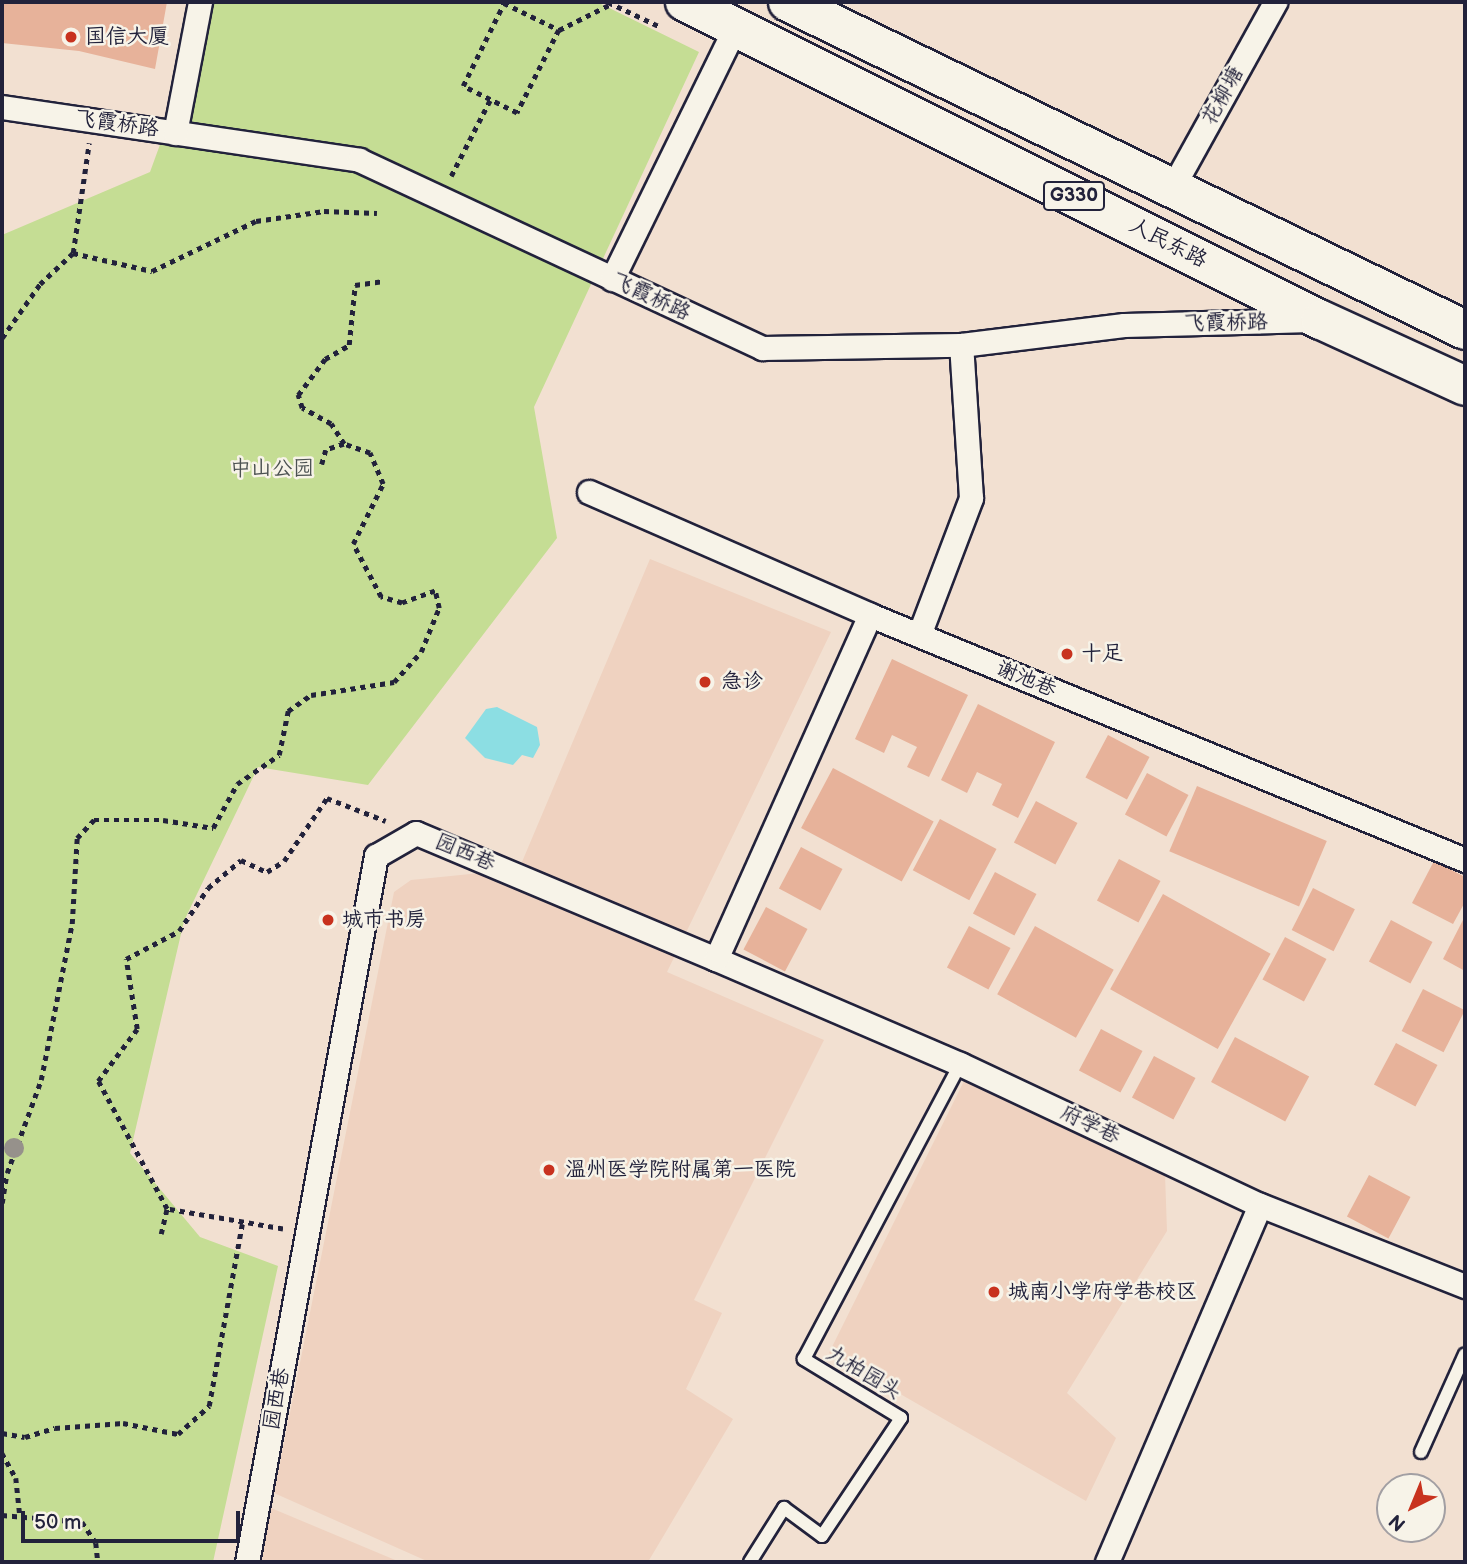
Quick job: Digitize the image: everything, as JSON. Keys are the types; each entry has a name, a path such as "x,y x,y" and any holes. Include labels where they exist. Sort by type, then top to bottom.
{"highway":[{"name":"人民东路","path":"685,2 1321,320 1465,386"},
{"name":"G330","path":"788,2 1171,190 1465,330"}],"street":[{"path":"175,133 200,2"},
{"name":"花柳塘","path":"1171,190 1275,2"},
{"path":"611,279 736,26"},
{"name":"飞霞桥路","path":"2,107 359,160 762,348 961,345 1124,325 1321,320"},
{"path":"919,635 971,498 961,345"},
{"name":"谢池巷","path":"589,492 870,615 1465,860"},
{"path":"716,959 870,615"},
{"name":"园西巷","path":"247,1562 376,856 416,833 716,959"},
{"name":"府学巷","path":"716,959 960,1063 1260,1205 1465,1286"},
{"path":"1107,1562 1260,1205"}],"lane":[{"name":"九柏园头","path":"750,1562 784,1508 822,1536 901,1418 804,1359 960,1063"},
{"path":"1421,1452 1465,1354"}],"path":[{"path":"559,30 504,3 463,86 517,113 559,30 612,4 608,2"},
{"path":"439,198 490,100"},
{"path":"2,338 40,284 73,253 92,121"},
{"path":"73,253 152,271 257,221 324,211 377,213"},
{"path":"344,444 331,424 302,408 298,395 325,359 349,345 355,285 384,281"},
{"path":"2,1203 7,1172 41,1080 72,924 77,838 94,820 163,820 214,828 237,784 279,755 288,711 312,695 394,682 421,652 439,608 435,591 402,603 381,597 353,544 383,484 370,453 344,444 326,450 322,464"},
{"path":"161,1234 167,1209 99,1080 137,1029 126,958 179,931 208,888 241,860 267,872 285,862 327,798 416,833"},
{"path":"167,1209 242,1224 307,1233"},
{"path":"2,1433 25,1437 55,1428 124,1423 178,1434 209,1406 242,1224"},
{"path":"2,1453 16,1478 20,1514"},
{"path":"2,1515 20,1514 82,1522 96,1543 98,1562"}],"shaded area":[{"name":"温州医学院附属第一医院","path":"650,559 831,632 667,972 824,1040 694,1300 722,1313 686,1389 733,1419 648,1562 429,1562 274,1493 394,892 411,880 519,869"},
{"name":"城南小学府学巷校区","path":"966,1077 1165,1174 1167,1231 1067,1393 1116,1438 1086,1501 829,1353"},
{"path":"271,1508 400,1562 262,1562"}],"green space":[{"name":"中山公园","path":"212,2 597,2 699,52 534,407 557,538 368,785 258,767 184,921 130,1153 200,1237 278,1266 213,1562 2,1562 2,235 150,172"}],"water":[{"path":"497,707 537,727 540,745 533,758 522,755 513,765 485,758 465,738 486,709"}],"building":[{"name":"国信大厦","path":"2,2 167,2 155,69 79,51 2,43"},
{"path":"892,659 968,695 929,777 907,767 917,747 892,735 884,753 855,739"},
{"path":"978,704 1055,742 1018,818 992,805 1002,784 977,772 967,793 941,780"},
{"path":"1108,735 1149,757 1127,799 1085,777"},
{"path":"833,768 934,822 902,882 801,828"},
{"path":"1147,773 1188,795 1166,837 1125,814"},
{"path":"1197,786 1327,841 1299,906 1169,851"},
{"path":"1036,801 1077,823 1055,865 1014,842"},
{"path":"940,819 997,849 969,900 913,870"},
{"path":"801,847 842,869 820,911 779,888"},
{"path":"1119,859 1160,881 1138,923 1097,900"},
{"path":"1434,861 1465,877 1465,902 1453,924 1412,903"},
{"path":"995,872 1036,894 1014,936 973,913"},
{"path":"1313,888 1355,909 1334,951 1292,930"},
{"path":"1163,894 1271,954 1218,1049 1110,989"},
{"path":"766,907 807,929 785,971 743,949"},
{"path":"1465,916 1465,971 1443,959"},
{"path":"1391,920 1432,942 1410,984 1369,961"},
{"path":"969,926 1010,948 988,990 947,967"},
{"path":"1035,926 1114,970 1076,1038 997,994"},
{"path":"1285,937 1326,959 1304,1001 1262,979"},
{"path":"1423,989 1465,1010 1444,1052 1402,1031"},
{"path":"1101,1029 1142,1051 1120,1093 1079,1070"},
{"path":"1235,1037 1309,1076 1285,1121 1211,1082"},
{"path":"1396,1043 1437,1065 1415,1107 1374,1084"},
{"path":"1154,1056 1195,1078 1173,1120 1132,1097"},
{"path":"1369,1175 1410,1197 1388,1239 1347,1216"}],"place":[{"name":"国信大厦","path":"71,37"},
{"name":"十足","path":"1067,654"},
{"name":"急诊","path":"705,682"},
{"name":"城市书房","path":"328,920"},
{"name":"温州医学院附属第一医院","path":"549,1170"},
{"name":"城南小学府学巷校区","path":"994,1292"}]}
